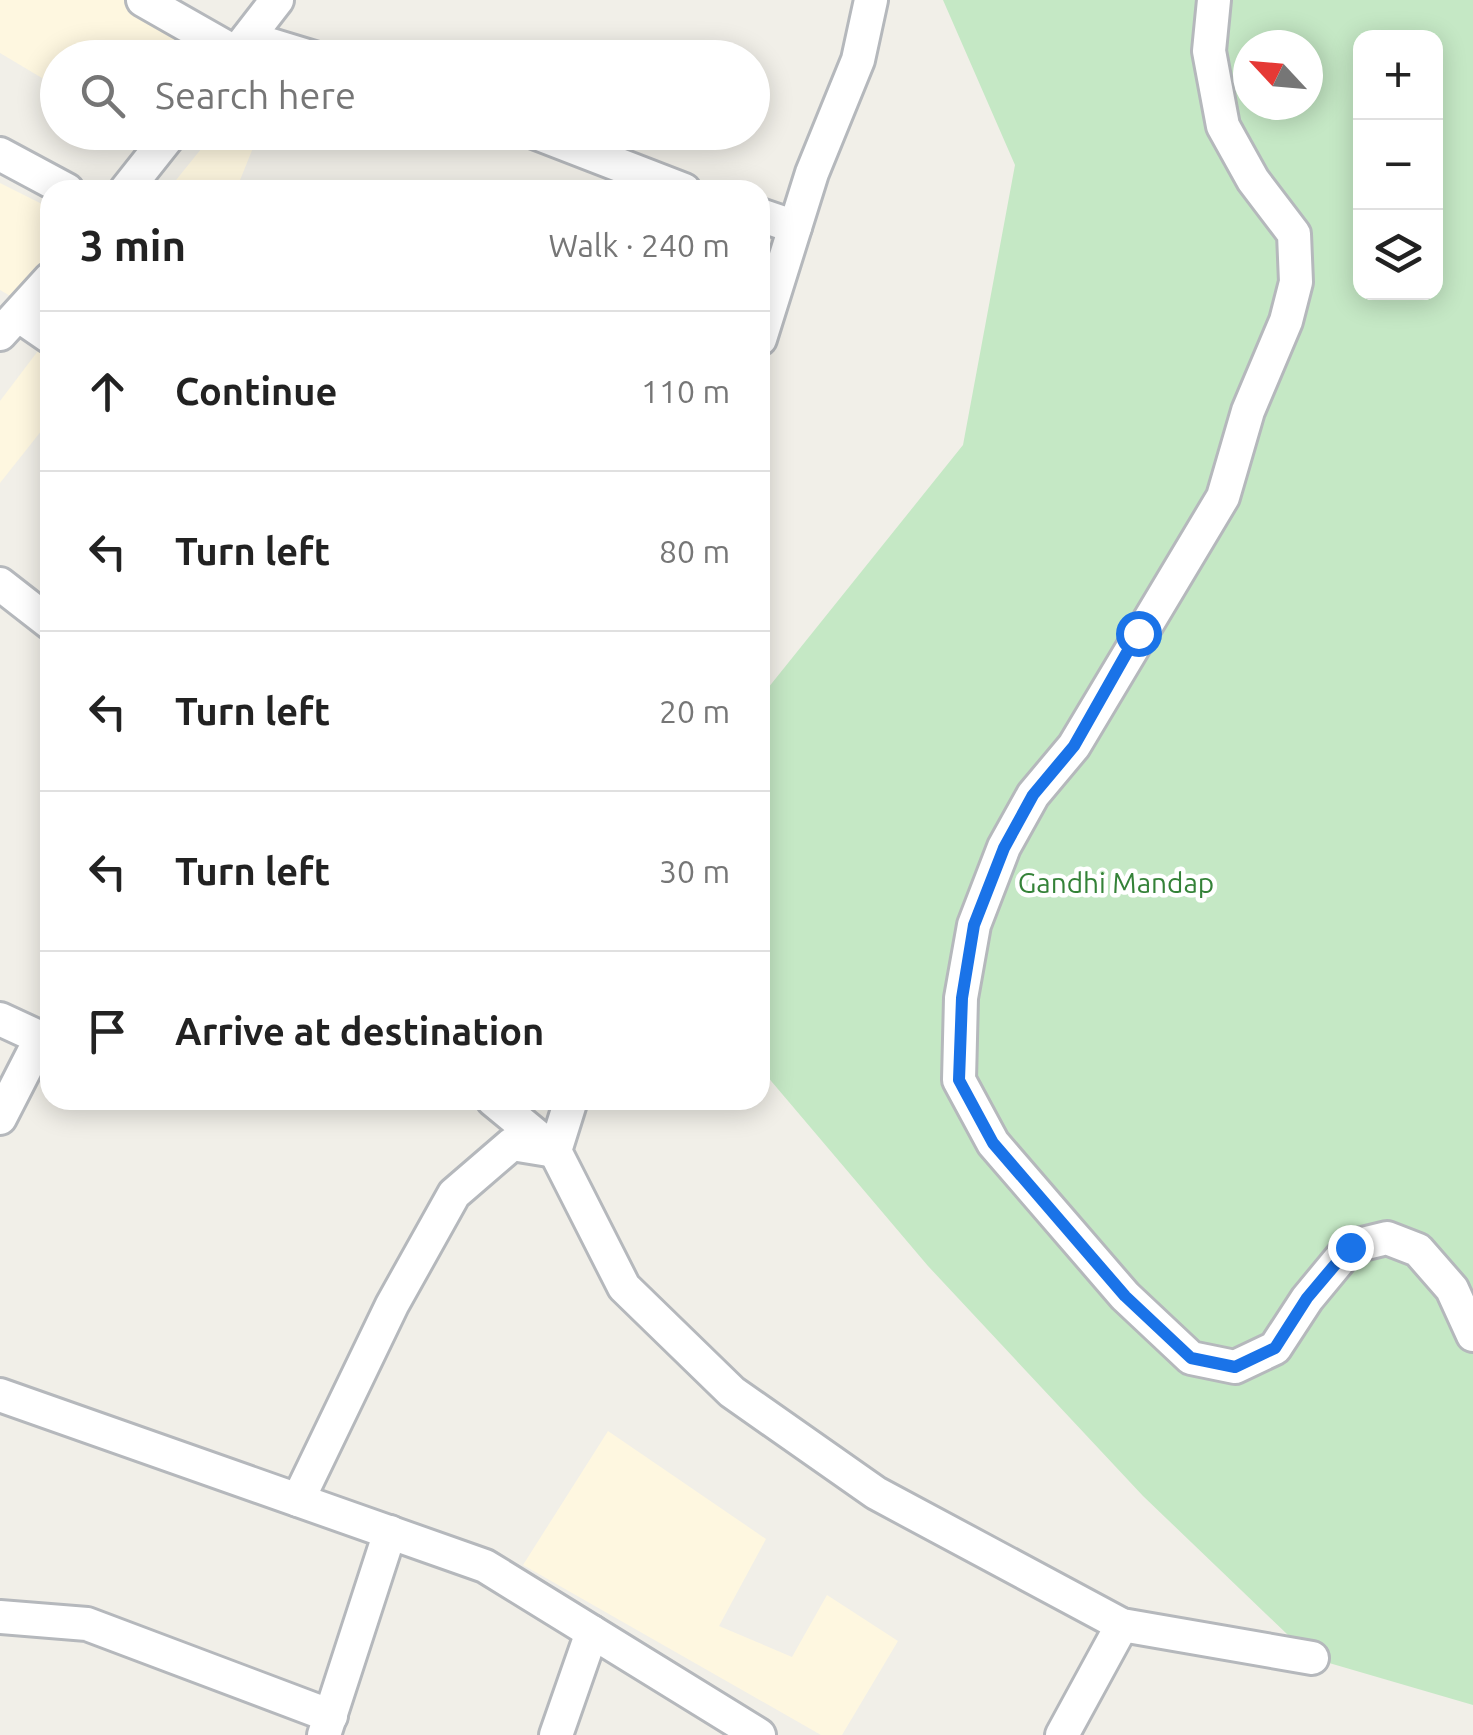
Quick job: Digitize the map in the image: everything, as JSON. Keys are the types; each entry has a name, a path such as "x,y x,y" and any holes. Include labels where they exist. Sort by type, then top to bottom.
{"street":[{"path":"142,0 219,40"},
{"path":"246,40 278,0"},
{"path":"770,307 812,173 858,60 871,0"},
{"path":"1214,0 1209,51 1223,126 1253,180 1294,234 1296,282 1286,321 1248,411 1223,496 1074,746 1033,795 1004,848 974,925 962,998 959,1080 993,1143 1125,1296 1191,1358 1235,1367 1275,1348 1307,1298 1350,1247 1387,1238 1418,1250 1452,1289 1473,1335"},
{"path":"134,180 158,150"},
{"path":"581,150 658,180"},
{"path":"0,154 48,180"},
{"path":"770,218 795,226"},
{"path":"40,290 9,324 40,334"},
{"path":"0,584 40,615"},
{"path":"0,1019 40,1035"},
{"path":"0,1118 40,1046"},
{"path":"505,1110 555,1151 624,1287 732,1392 876,1493 1122,1625 1312,1658"},
{"path":"555,1151 568,1110"},
{"path":"298,1500 392,1305 454,1194 512,1144 555,1151"},
{"path":"0,1395 485,1566 759,1735"},
{"path":"0,1617 87,1624 328,1726 390,1532"},
{"path":"1062,1735 1122,1625"},
{"path":"556,1735 592,1632"}],"shaded area":[{"path":"0,0 131,0 189,40 40,40 40,77 0,53"},
{"path":"200,150 252,150 240,180 176,180"},
{"path":"0,183 40,203 40,277 19,301 0,290"},
{"path":"40,348 40,433 0,483 0,401"},
{"path":"608,1431 766,1539 719,1626 792,1657 827,1595 898,1641 842,1735 821,1735 523,1565"}],"green space":[{"name":"Gandhi Mandap","path":"943,0 1473,0 1473,1705 1312,1658 1143,1496 928,1266 770,1080 770,686 963,445 1015,165"}],"route":[{"path":"1138,633 1074,746 1033,795 1004,848 974,925 962,998 959,1080 993,1143 1125,1296 1191,1358 1235,1367 1275,1348 1307,1298 1350,1247"}]}
